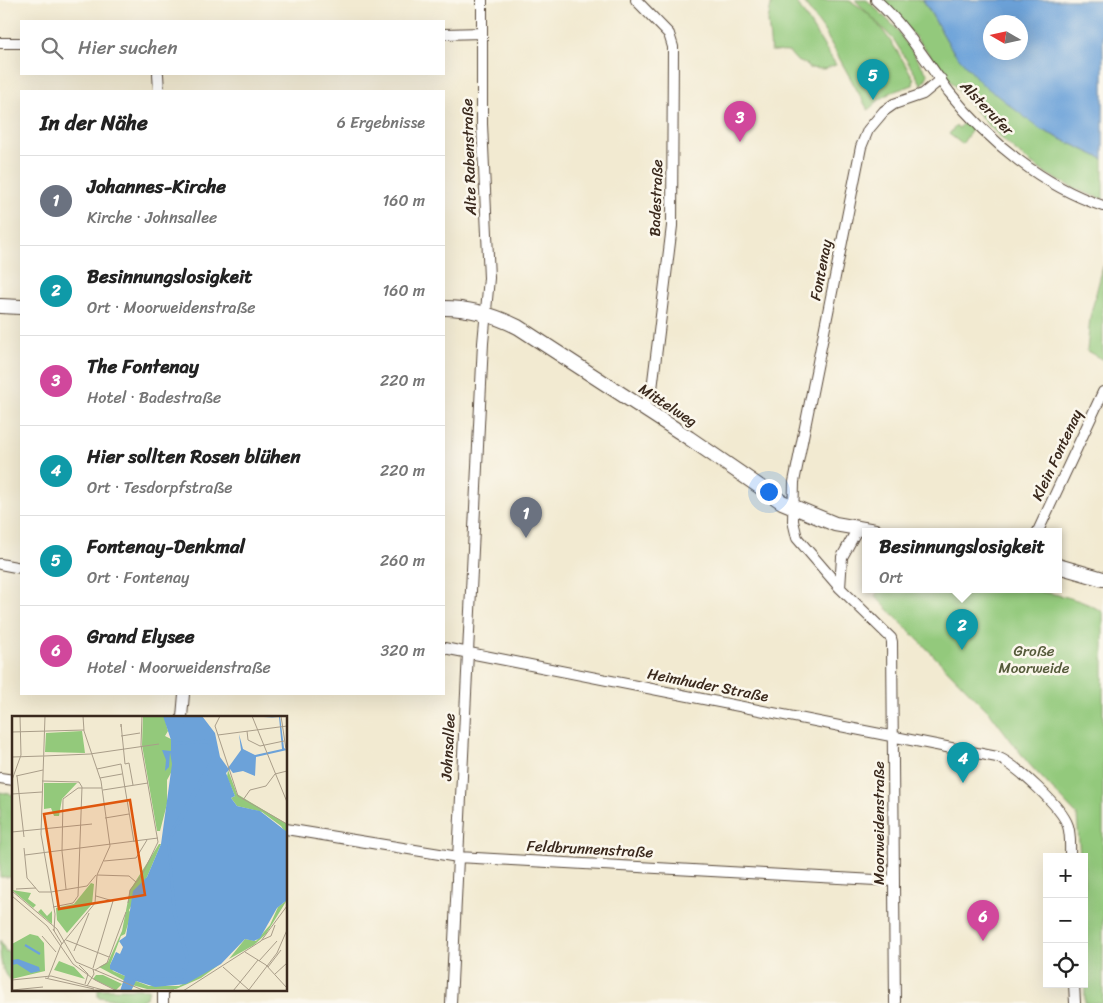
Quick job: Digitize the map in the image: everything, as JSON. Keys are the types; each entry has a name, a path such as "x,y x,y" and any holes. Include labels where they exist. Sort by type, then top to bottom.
{"street":[{"name":"Alte Rabenstraße","path":"482,0 482,124 488,278 487,314"},
{"name":"Badestraße","path":"636,0 664,28 672,40 672,228 652,389 643,409"},
{"name":"Alsterufer","path":"876,0 895,19 941,79 982,127 1025,164 1062,188 1103,206"},
{"path":"445,34 482,33"},
{"path":"0,43 20,43"},
{"path":"158,75 159,90"},
{"name":"Fontenay","path":"892,642 891,638 840,588 797,538 792,521 794,482 861,147 868,130 884,112 894,104 923,94 941,79"},
{"path":"0,306 20,307"},
{"name":"Mittelweg","path":"445,308 472,310 518,327 714,455 775,498 835,524 862,529"},
{"name":"Johnsallee","path":"451,1003 483,343 487,314"},
{"name":"Klein Fontenay","path":"1039,528 1103,392"},
{"path":"840,588 842,558 858,528"},
{"path":"0,564 20,568"},
{"path":"1062,567 1103,579"},
{"name":"Moorweidenstraße","path":"892,642 895,1003"},
{"name":"Heimhuder Straße","path":"445,648 967,751 1004,760 1047,798 1064,817 1068,825 1070,853"},
{"path":"182,716 184,695"},
{"name":"Feldbrunnenstraße","path":"288,829 458,857 894,881"},
{"path":"1074,988 1075,1003"},
{"path":"163,1003 164,990"}],"green space":[{"path":"772,0 795,0 836,65 824,69 808,68 806,64 797,61 789,52 771,51 768,21"},
{"path":"802,0 850,1 860,7 878,25 894,47 914,79 913,85 892,92 868,110 823,29"},
{"path":"855,0 867,0 895,27 928,75 922,85 894,40"},
{"path":"881,0 923,0 953,51 1040,129 1103,159 1103,199 1064,183 1032,164 1004,140 979,114 908,28"},
{"path":"966,120 974,127 962,144 949,134 956,126 959,128"},
{"path":"1103,266 1103,360 1087,351 1090,317"},
{"name":"Große Moorweide","path":"877,593 1047,593 1080,601 1103,612 1103,1003 1085,1003 1085,988 1088,988 1088,853 1080,853 1077,815 1028,763 991,714 875,596"},
{"path":"0,792 12,795 12,877 0,877"},
{"path":"0,940 6,952 8,951 12,956 12,981 3,970"},
{"path":"98,990 149,990 147,997 137,1003 98,997"}],"water":[{"path":"923,0 1103,0 1103,159 1040,129 981,83 953,51"}],"place":[{"name":"Fontenay-Denkmal","path":"873,100"},
{"name":"The Fontenay","path":"740,142"},
{"name":"Johannes-Kirche","path":"526,538"},
{"name":"Besinnungslosigkeit","path":"962,650"},
{"name":"Hier sollten Rosen blühen","path":"963,783"},
{"name":"Grand Elysee","path":"983,941"}]}
